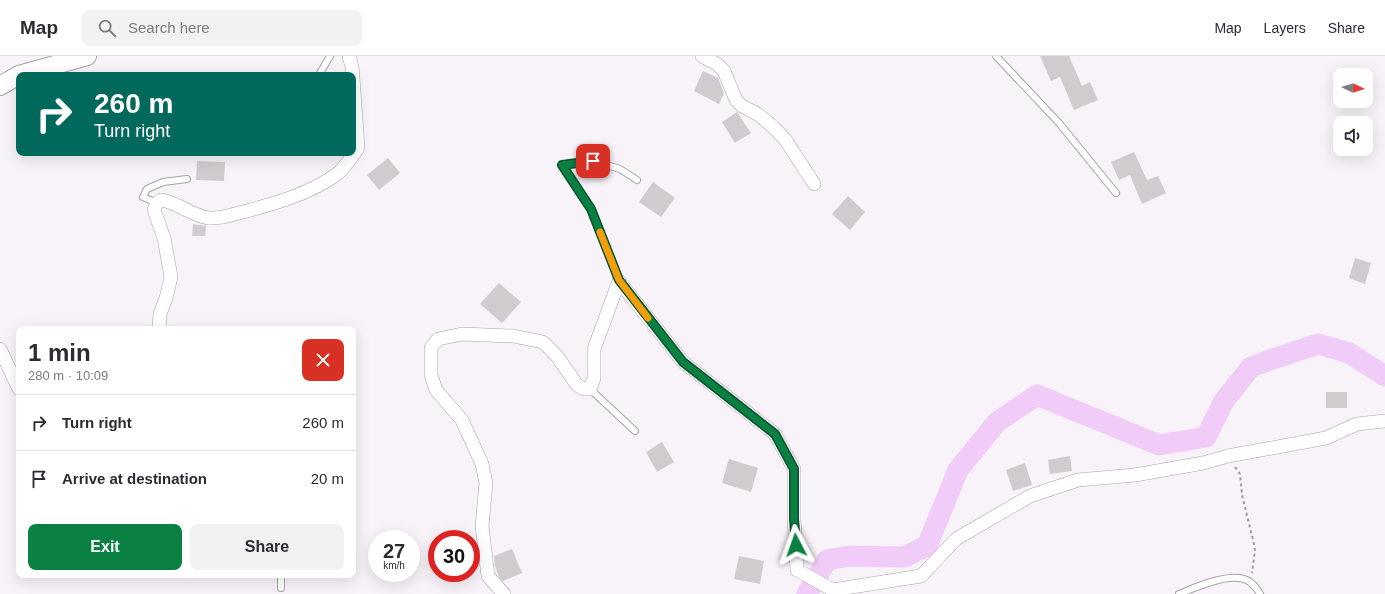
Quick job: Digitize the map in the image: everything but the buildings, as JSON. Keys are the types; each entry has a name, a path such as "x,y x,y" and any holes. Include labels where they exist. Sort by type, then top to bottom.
{"street":[{"path":"30,72 87,56"},
{"path":"349,56 353,72"},
{"path":"702,56 717,64 724,71 736,100 742,106 759,115 785,139 814,184"},
{"path":"0,86 16,77"},
{"path":"356,119 358,148 356,151"},
{"path":"159,326 160,314 171,277 164,238 154,210 157,203 161,200 168,201 196,215 208,218 223,218 289,198 315,188 339,173 352,156"},
{"path":"504,594 488,576 482,526 486,483 482,464 462,420 436,390 431,375 431,348 438,339 462,334 513,336 543,342 557,356 577,385 584,389 590,389 594,378 594,349 619,280"},
{"path":"619,280 683,362 775,434 794,469 794,519 797,570 838,591 921,576 956,539 1030,496 1078,480 1135,475 1203,464 1228,456 1326,438 1357,424 1385,421"},
{"path":"0,349 16,383"}],"lane":[{"path":"321,72 330,56"},
{"path":"996,56 1059,122 1116,193"},
{"path":"619,280 591,209 562,165 593,161 620,169 637,180"},
{"path":"157,203 143,197 146,189 163,182 187,179"},
{"path":"590,389 635,431"},
{"path":"281,578 281,588"},
{"path":"1179,594 1216,580 1241,578 1250,582 1260,594"}],"path":[{"path":"1228,456 1240,474 1242,495 1254,544 1255,551 1253,571 1250,582"}],"waterway":[{"path":"807,594 827,560 849,556 904,557 927,546 958,470 997,422 1037,395 1159,445 1206,437 1224,401 1251,367 1318,344 1349,353 1385,376"}],"slow traffic":[{"path":"600,232 619,280 648,318"}],"route":[{"path":"593,161 562,165 591,209 619,280 683,362 775,434 794,469 794,519 796,545"}]}
